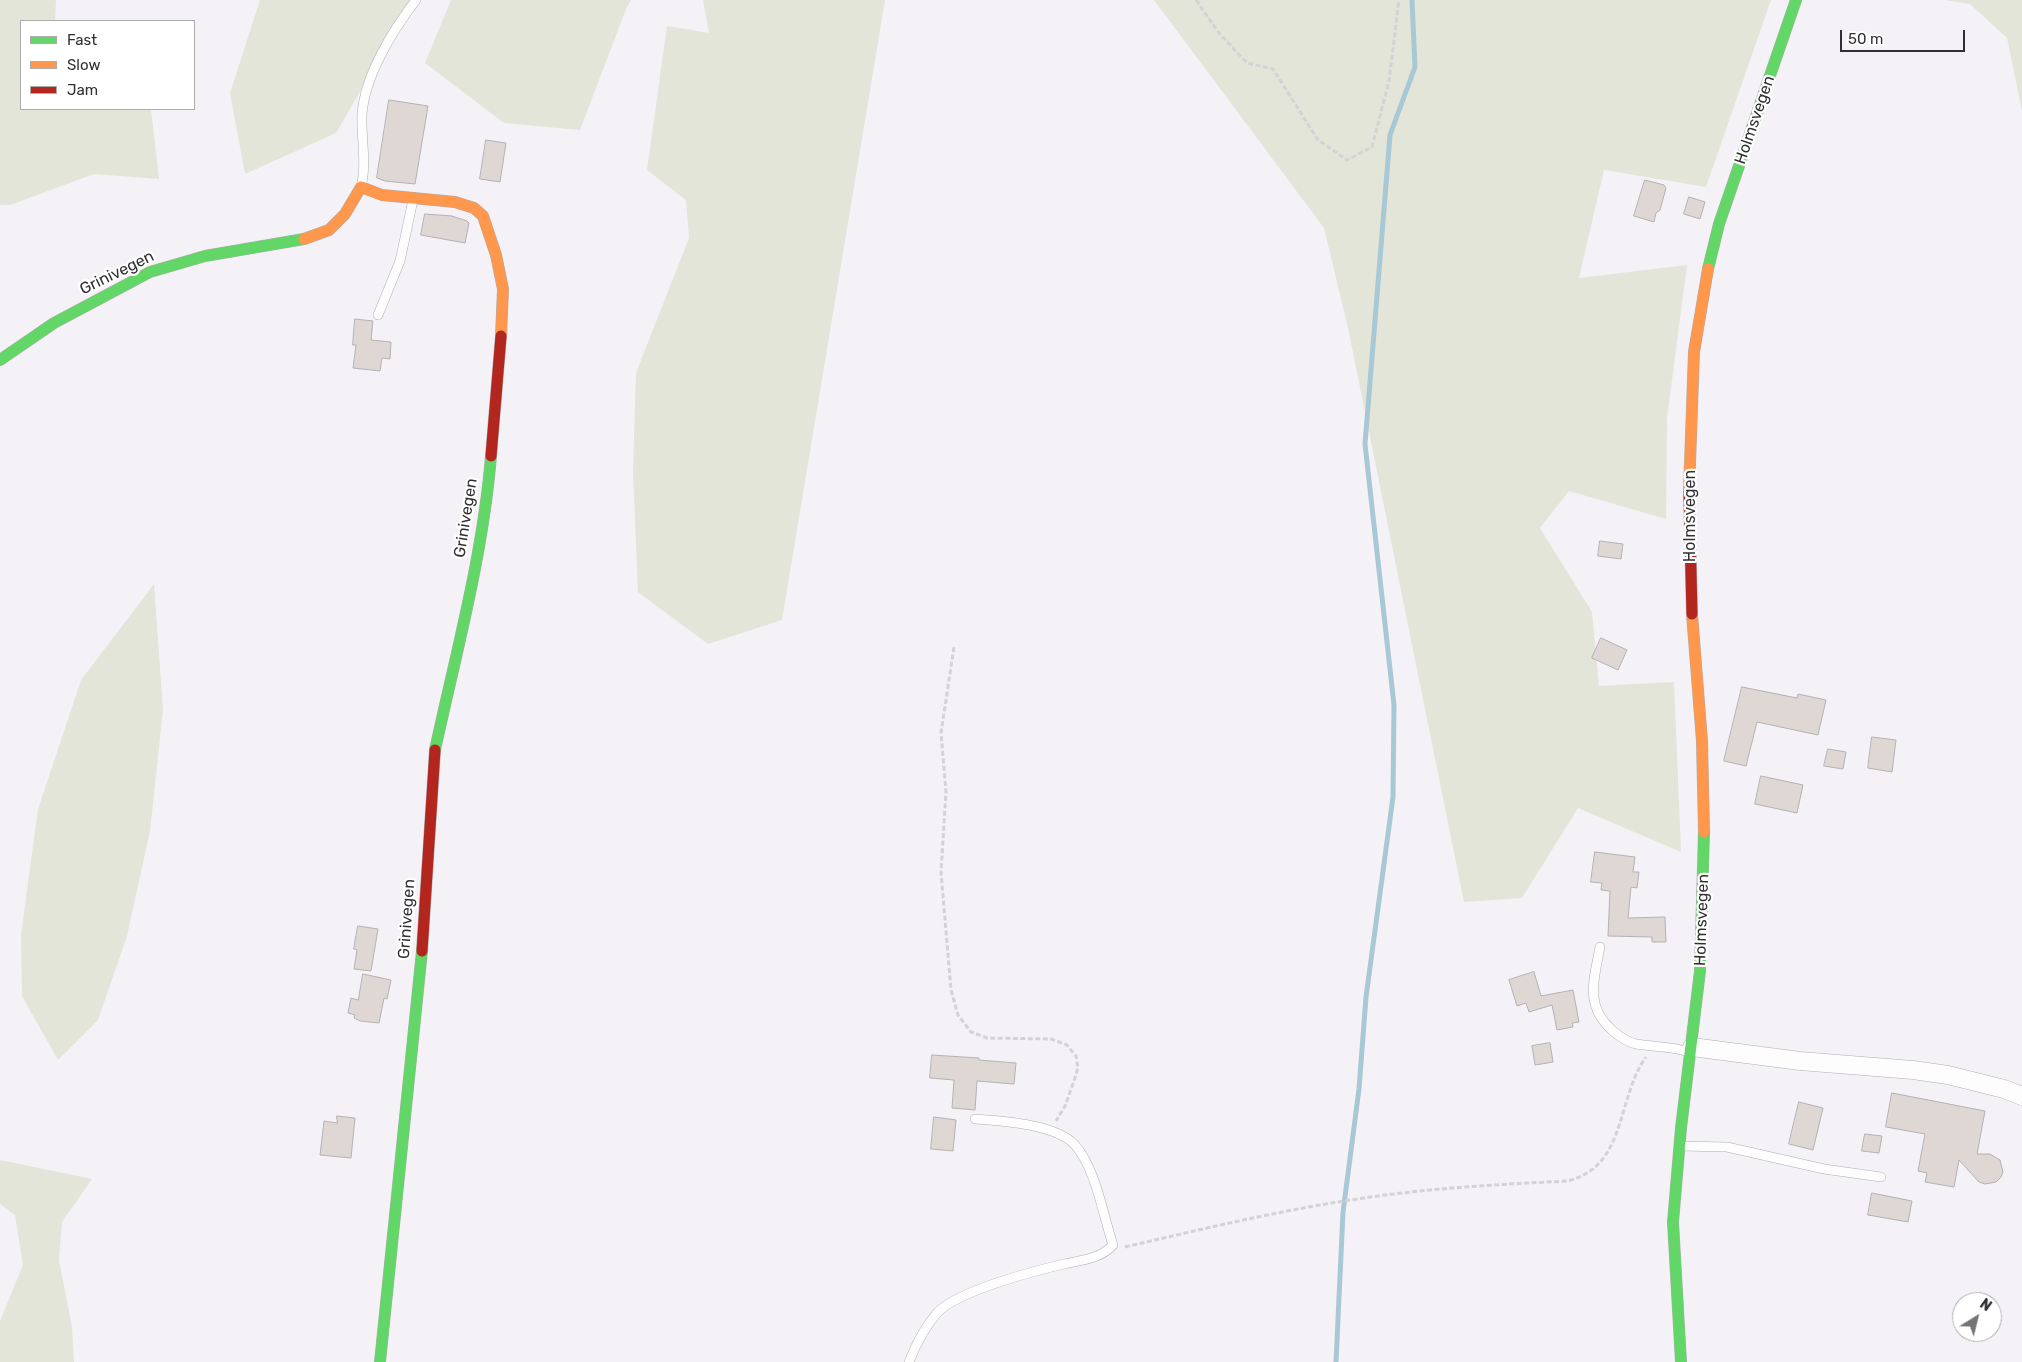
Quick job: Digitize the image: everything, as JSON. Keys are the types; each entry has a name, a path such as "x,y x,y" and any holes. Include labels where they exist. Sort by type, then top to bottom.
{"street":[{"name":"Holmsvegen","path":"1681,1362 1673,1222 1682,1120 1692,1050 1700,971 1704,850 1702,741 1690,571 1689,466 1694,352 1705,282 1719,224 1796,0"},
{"name":"Grinivegen","path":"0,360 54,323 150,272 205,256 300,241 329,230 344,214 361,187 382,195 455,202 474,208 483,216 496,255 503,289 502,327 488,494 479,548 434,754 422,947 380,1362"},
{"path":"1692,1050 1948,1075 1994,1086 2022,1096"}],"lane":[{"path":"361,187 363,171 362,116 365,98 380,57 416,0"},
{"path":"378,314 400,260 413,197"},
{"path":"1600,947 1593,990 1597,1013 1602,1022 1627,1042 1692,1050"},
{"path":"909,1362 917,1342 927,1327 938,1312 952,1301 999,1283 1102,1255 1112,1246 1090,1170 1073,1143 1051,1131 1008,1122 975,1120"},
{"path":"1681,1146 1726,1147 1824,1169 1881,1177"}],"path":[{"path":"1196,0 1219,33 1247,63 1273,70 1318,140 1347,160 1372,147 1389,81 1399,0"},
{"path":"954,647 941,733 946,792 941,872 951,990 958,1015 971,1032 987,1038 1051,1039 1067,1045 1076,1056 1078,1068 1074,1082 1065,1106 1051,1131"},
{"path":"1105,1252 1213,1227 1384,1195 1485,1185 1568,1181 1579,1178 1598,1167 1609,1152 1636,1071 1653,1046"}],"shaded area":[{"path":"0,0 56,0 55,20 20,20 20,110 151,110 159,179 94,174 10,205 0,205"},
{"path":"260,0 413,0 336,133 245,174 230,93"},
{"path":"451,0 631,0 580,130 504,123 425,63"},
{"path":"703,0 885,0 782,620 708,644 638,592 633,471 636,373 689,238 686,200 647,170 667,26 709,33"},
{"path":"1154,0 1771,0 1706,187 1604,170 1579,278 1687,265 1667,418 1666,519 1569,491 1540,528 1592,612 1599,686 1674,682 1681,852 1578,808 1522,898 1464,902 1348,328 1324,228"},
{"path":"1945,0 2022,0 2022,111 2007,38 1970,4"},
{"path":"154,584 163,710 150,831 127,936 98,1020 58,1060 22,996 21,935 38,809 81,680"},
{"path":"0,1160 92,1179 62,1222 59,1260 72,1327 74,1362 0,1362 0,1321 23,1265 15,1215 0,1204"}],"building":[{"path":"389,100 428,106 415,184 385,181 377,178"},
{"path":"486,140 506,143 500,182 480,179"},
{"path":"1645,180 1664,185 1666,188 1660,210 1656,213 1654,222 1634,216"},
{"path":"1689,197 1705,202 1700,219 1684,214"},
{"path":"425,214 452,216 467,221 469,223 465,243 421,235"},
{"path":"355,319 373,321 371,340 391,342 390,359 382,358 380,371 353,368 356,345 353,345"},
{"path":"1600,541 1623,544 1621,559 1598,556"},
{"path":"1601,638 1627,650 1618,670 1592,658"},
{"path":"1742,687 1797,698 1798,694 1826,700 1818,735 1757,722 1746,766 1724,761"},
{"path":"1872,737 1896,740 1892,772 1868,768"},
{"path":"1828,749 1846,752 1843,769 1824,766"},
{"path":"1761,776 1803,785 1797,813 1755,804"},
{"path":"1595,852 1635,857 1633,872 1639,872 1637,888 1631,887 1628,918 1665,917 1666,942 1652,942 1652,937 1608,936 1610,891 1601,890 1602,883 1591,882"},
{"path":"358,926 378,929 371,971 354,969 357,950 354,949"},
{"path":"1534,972 1541,996 1573,990 1579,1022 1572,1023 1573,1027 1557,1030 1552,1005 1529,1012 1526,1003 1517,1006 1509,980"},
{"path":"363,974 391,980 387,999 384,998 379,1023 360,1021 354,1018 355,1015 348,1013 351,998 358,1000"},
{"path":"1550,1043 1553,1062 1535,1065 1532,1046"},
{"path":"932,1055 1016,1063 1014,1084 977,1081 975,1110 952,1108 954,1080 930,1078"},
{"path":"1892,1093 1985,1111 1977,1154 1990,1154 2000,1160 2003,1172 2001,1177 1996,1182 1985,1184 1979,1182 1959,1160 1954,1187 1925,1182 1927,1173 1918,1171 1925,1134 1886,1127"},
{"path":"1799,1102 1823,1108 1813,1150 1789,1144"},
{"path":"337,1116 355,1118 351,1158 320,1155 324,1121 337,1123"},
{"path":"934,1117 956,1120 953,1151 931,1149"},
{"path":"1865,1134 1882,1136 1879,1153 1862,1151"},
{"path":"1872,1193 1912,1201 1908,1222 1868,1215"}],"waterway":[{"path":"1336,1362 1343,1212 1359,1089 1366,997 1393,797 1394,705 1365,444 1390,135 1415,67 1412,0"}],"traffic: fast":[{"path":"1708,269 1719,224 1796,0"},
{"path":"0,360 54,323 150,272 205,256 304,239"},
{"path":"435,750 475,567 482,530 491,456"},
{"path":"1681,1362 1673,1222 1681,1128 1700,971 1704,832"},
{"path":"380,1362 422,951"}],"traffic: slow":[{"path":"304,239 329,230 345,214 361,187 382,195 455,202 474,208 483,216 496,255 503,289 501,336"},
{"path":"1689,491 1694,352 1708,269"},
{"path":"1692,614 1702,741 1704,832"}],"traffic: jam":[{"path":"491,456 501,336"},
{"path":"1689,491 1692,614"},
{"path":"422,951 435,750"}]}
